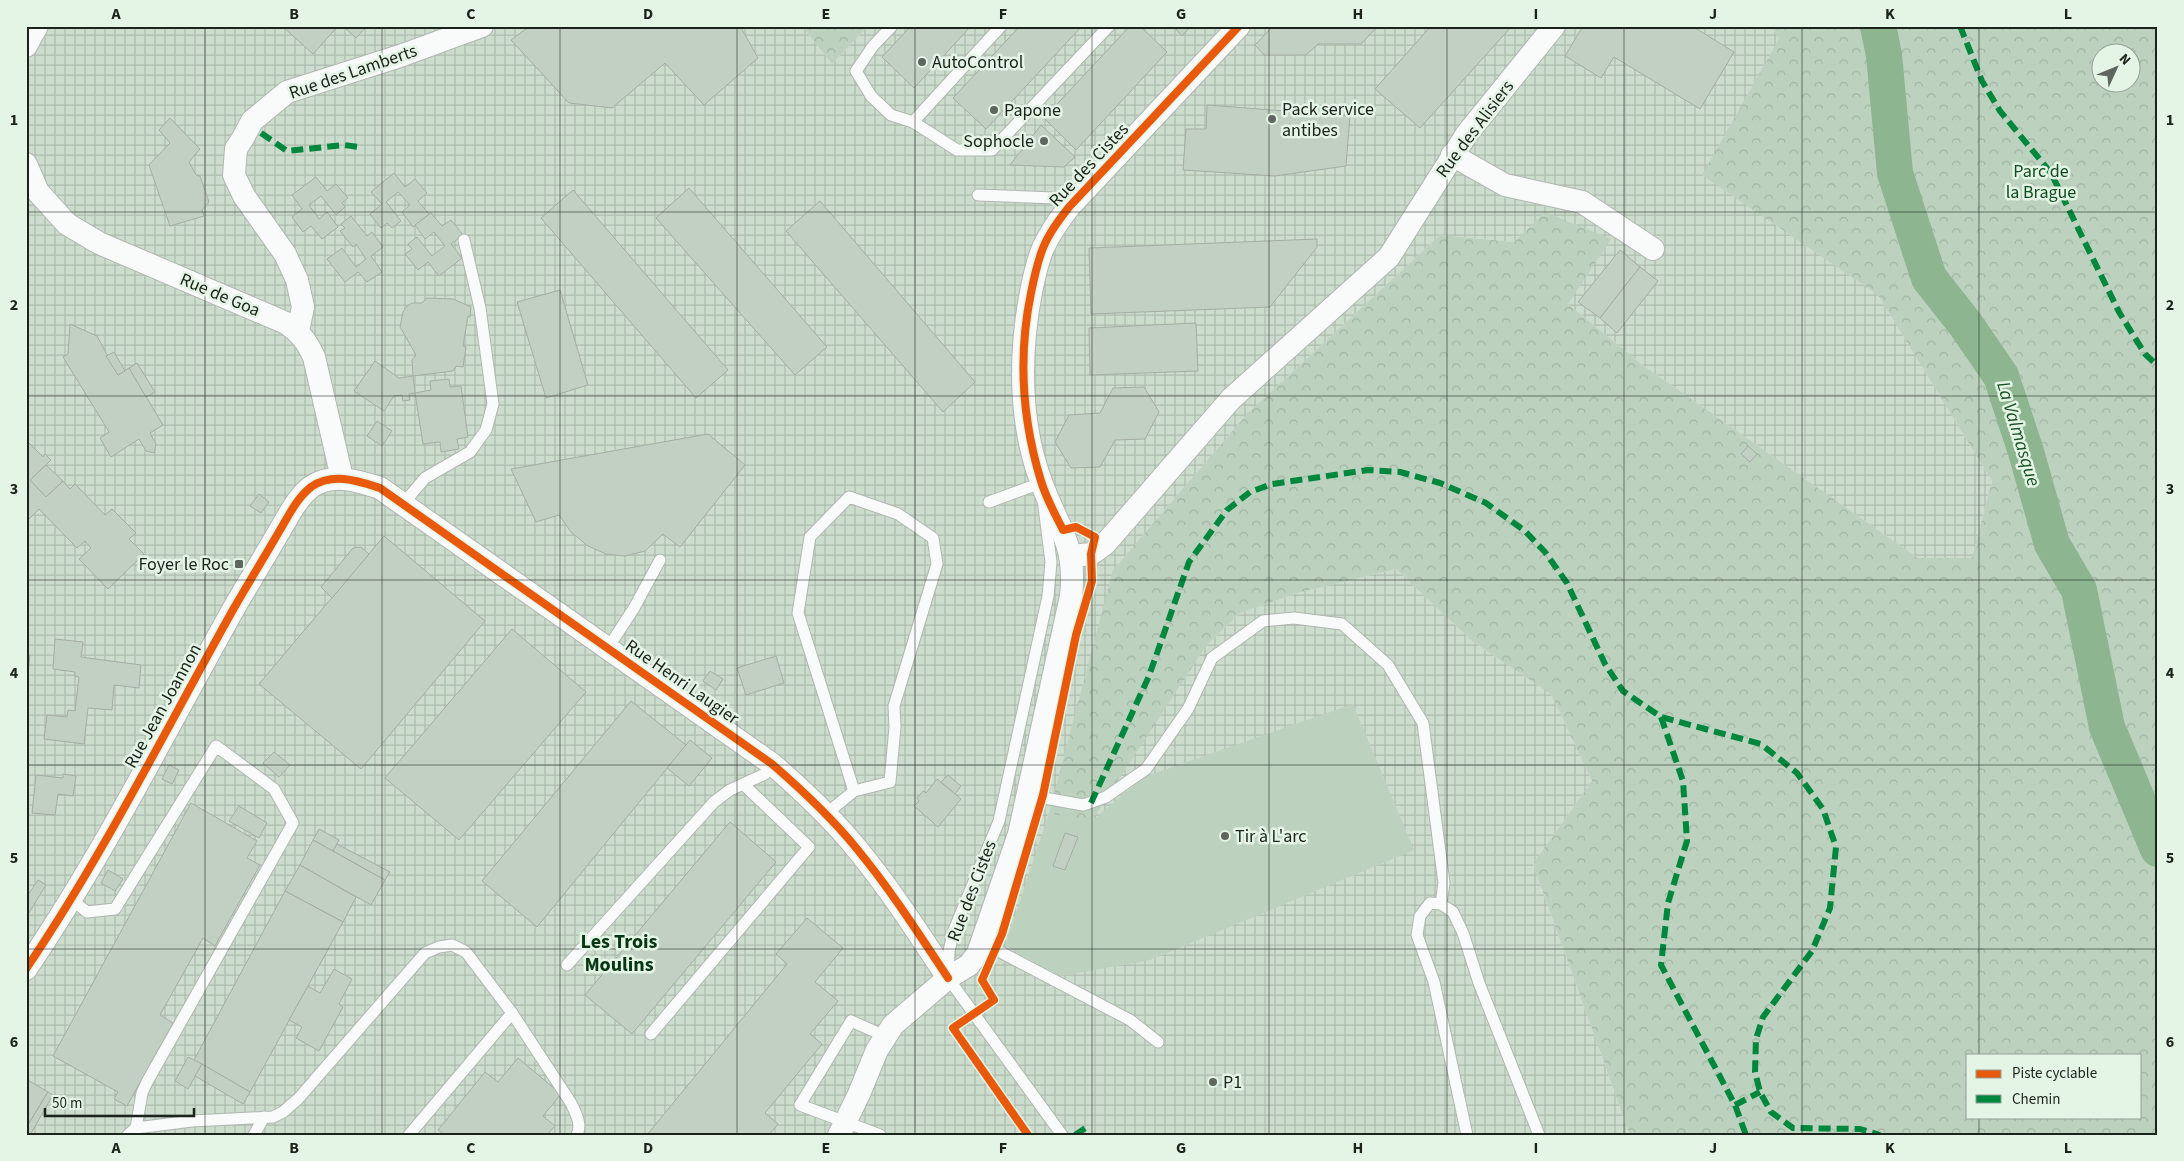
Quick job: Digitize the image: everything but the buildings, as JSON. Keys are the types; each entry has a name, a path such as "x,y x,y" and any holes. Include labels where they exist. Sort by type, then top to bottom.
{"street":[{"path":"26,46 37,26"},
{"name":"Rue des Lamberts","path":"298,331 303,307 297,280 286,254 244,196 234,175 236,149 252,121 288,92 400,56 482,26"},
{"name":"Rue des Cistes","path":"948,978 969,965 983,943 1018,834 1028,795 1071,596 1072,556 1042,483 1032,449 1023,396 1023,359 1027,312 1036,266 1055,224 1069,207 1239,26"},
{"name":"Rue des Alisiers","path":"1072,556 1091,554 1105,544 1231,398 1389,257 1452,155 1554,26"},
{"path":"1452,155 1505,186 1582,202 1653,249"},
{"name":"Rue de Goa","path":"26,164 38,192 67,224 99,243 286,323 298,331 307,342 314,357 342,478"},
{"name":"Rue Henri Laugier","path":"342,478 380,488 772,764 826,814 857,849 908,918 948,978"},
{"name":"Rue Jean Joannon","path":"26,969 72,900 252,577 301,496 313,486 329,480 342,478"},
{"path":"842,1128 885,1036 910,1008 948,978"}],"lane":[{"path":"892,26 873,46 856,71 871,96 891,116 913,122 957,150 992,150 1109,26"},
{"path":"913,122 1001,26"},
{"path":"978,195 1054,198 1069,207"},
{"path":"402,504 425,478 470,452 486,430 492,404 480,308 464,240"},
{"path":"989,502 1042,483"},
{"name":"Rue des Cistes","path":"948,978 949,951 954,930 998,821 1048,596 1052,562 1042,483"},
{"path":"826,814 854,791 890,782 895,727 894,706 938,564 933,538 898,514 849,498 810,537 798,613 854,791"},
{"path":"608,648 634,608 660,560"},
{"path":"1028,795 1083,805 1106,797 1146,769 1188,709 1212,658 1263,621 1294,618 1342,624 1388,665 1423,723 1444,883 1441,904"},
{"path":"72,900 87,912 115,909 216,746 274,789 294,824 147,1082 142,1093 132,1131 192,1121 273,1117 283,1112 298,1100 425,953 439,947 452,945 466,952 512,1013 578,1118 579,1129 577,1135"},
{"path":"567,965 714,802 743,784 765,774 772,764"},
{"path":"651,1034 809,847 743,784"},
{"path":"1467,1135 1434,982 1418,935 1420,916 1430,904 1441,904 1453,912 1463,932 1479,984 1539,1135"},
{"path":"983,943 1130,1020 1158,1042"},
{"path":"948,978 1062,1135"},
{"path":"409,1135 512,1013"},
{"path":"880,1135 842,1128 800,1105 851,1021 885,1036"},
{"path":"254,1135 264,1117"}],"shaded area":[{"path":"26,26 802,26 832,64 868,26 1771,26 1779,39 1703,175 1878,295 1992,481 1972,558 1918,558 1644,366 1567,303 1545,212 1514,242 1440,235 1247,414 1113,570 1206,646 1240,613 1301,592 1396,569 1472,641 1551,694 1592,781 1533,864 1630,1135 26,1135"}],"green space":[{"path":"802,26 868,26 832,64"},
{"name":"Parc de la Brague","path":"1771,26 2158,26 2158,1135 1630,1135 1533,864 1592,781 1551,694 1472,641 1396,569 1301,592 1240,613 1206,646 1091,822 1049,813 1113,570 1247,414 1440,235 1514,242 1545,212 1611,239 1568,304 1644,366 1918,558 1972,558 1992,481 1878,295 1702,175 1779,39"},
{"name":"Tir à L'arc","path":"1353,704 1414,850 1150,960 1060,976 1005,946 1049,813 1091,822 1144,777"}],"waterway":[{"name":"La Valmasque","path":"1878,26 1884,55 1895,173 1929,278 1966,325 2001,376 2026,452 2052,544 2079,590 2107,727 2158,849"}],"marked path":[{"path":"1960,26 1982,81 2000,111 2051,173 2119,312 2145,354 2158,366"},
{"path":"261,133 287,151 344,145 359,147"},
{"path":"1091,803 1149,676 1189,562 1227,510 1250,492 1272,484 1368,470 1400,472 1440,483 1486,503 1525,531 1545,552 1567,583 1605,664 1623,691 1661,717 1761,744 1797,773 1823,809 1836,847 1830,908 1812,951 1763,1017 1756,1039 1755,1072 1760,1092 1771,1112 1793,1128 1860,1129 1880,1135"},
{"path":"1661,717 1683,781 1687,841 1668,903 1661,965 1735,1105 1746,1135"},
{"path":"1735,1105 1760,1092"},
{"path":"1075,1135 1087,1127"}],"cycle path":[{"path":"1028,1135 953,1028 994,1000 982,980 1002,934 1043,795 1076,635 1092,581 1091,554 1095,537 1076,527 1063,530 1043,487 1035,458 1026,411 1023,364 1024,340 1031,293 1037,265 1045,242 1069,207 1239,26"},
{"path":"26,969 82,881 134,791 234,608 294,507 302,496 319,482 346,479 380,488 772,764 816,805 857,849 893,896 948,978"}],"place":[{"name":"AutoControl","path":"922,62"},
{"name":"Papone","path":"994,110"},
{"name":"Pack service antibes","path":"1272,119"},
{"name":"Sophocle","path":"1044,141"},
{"name":"Foyer le Roc","path":"239,564"},
{"name":"Tir à L'arc","path":"1225,836"},
{"name":"P1","path":"1213,1082"}],"district":[{"name":"Les Trois Moulins","path":"619,954"}]}
